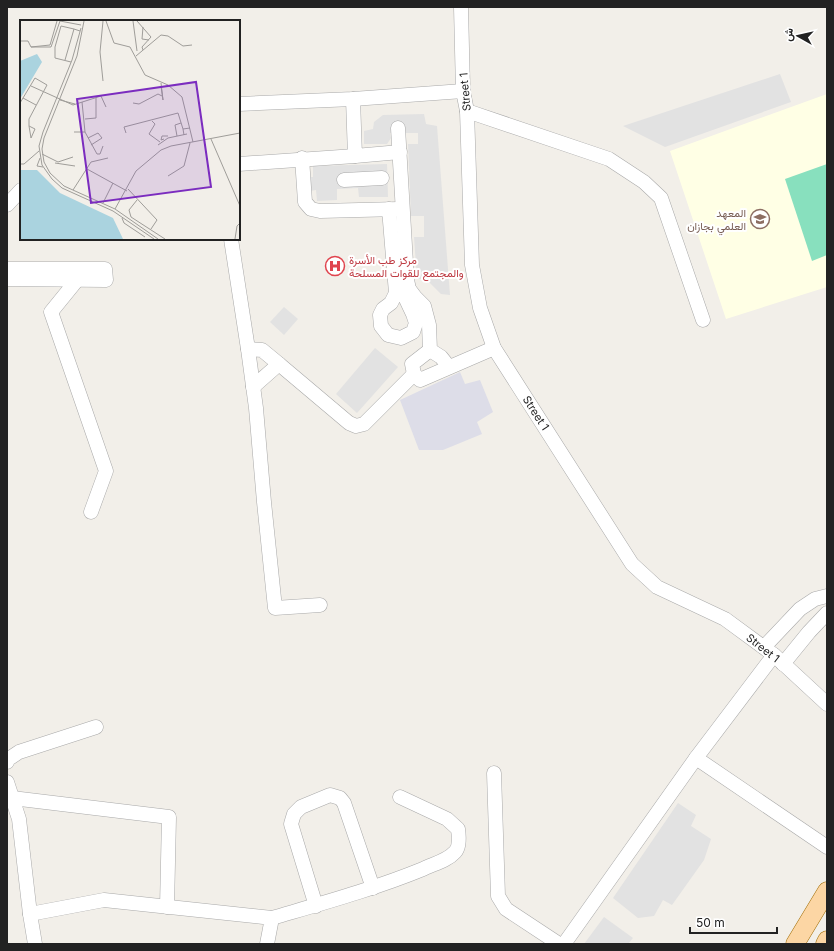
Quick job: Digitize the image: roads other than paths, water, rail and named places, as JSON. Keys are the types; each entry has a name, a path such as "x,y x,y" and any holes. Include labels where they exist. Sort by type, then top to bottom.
{"main road":[{"path":"795,944 827,891"},
{"path":"825,944 827,940"}],"street":[{"name":"Street 1","path":"461,7 463,91 467,111 472,264 480,308 494,348 632,564 657,587 725,619 774,655 827,704"},
{"path":"240,104 353,99 463,91"},
{"path":"353,99 355,156"},
{"path":"467,111 608,158 644,182 661,198 702,320"},
{"path":"398,128 400,152 396,209 396,294 391,303 383,309 380,315 381,326 388,335 401,338 413,332 416,323 405,297 409,289"},
{"path":"240,164 302,158 355,156 400,152"},
{"path":"302,158 305,202 311,209 320,212 396,209"},
{"path":"344,180 382,178"},
{"path":"7,205 20,191"},
{"path":"396,209 409,289 424,306 429,325 430,350"},
{"path":"231,240 256,408 275,608 320,605"},
{"path":"7,269 105,269 106,280 7,279"},
{"path":"77,280 51,312 106,470 92,512"},
{"path":"430,350 412,364 414,374 420,380 494,348"},
{"path":"248,349 262,350 349,423 356,426 364,424 414,374"},
{"path":"430,350 441,357 449,367"},
{"path":"253,387 279,364"},
{"path":"564,944 696,758 774,655 800,609 815,599 827,596"},
{"path":"774,655 809,632 827,613"},
{"path":"7,762 7,760 19,752 96,727"},
{"path":"696,758 827,847"},
{"path":"494,773 498,896 506,909 559,944"},
{"path":"7,782 19,819 35,944"},
{"path":"316,906 291,824 294,814 301,807 330,795 340,798 344,803 374,888"},
{"path":"30,914 104,900 272,918 374,888 447,858 456,851 459,839 458,829 447,819 400,797"},
{"path":"12,798 169,817 167,907"},
{"path":"267,944 272,918"}],"place":[{"name":"المعهد العلمي بجازان","path":"760,219"},
{"name":"مركز طب الأسرة والمجتمع للقوات المسلحة","path":"335,266"}]}
